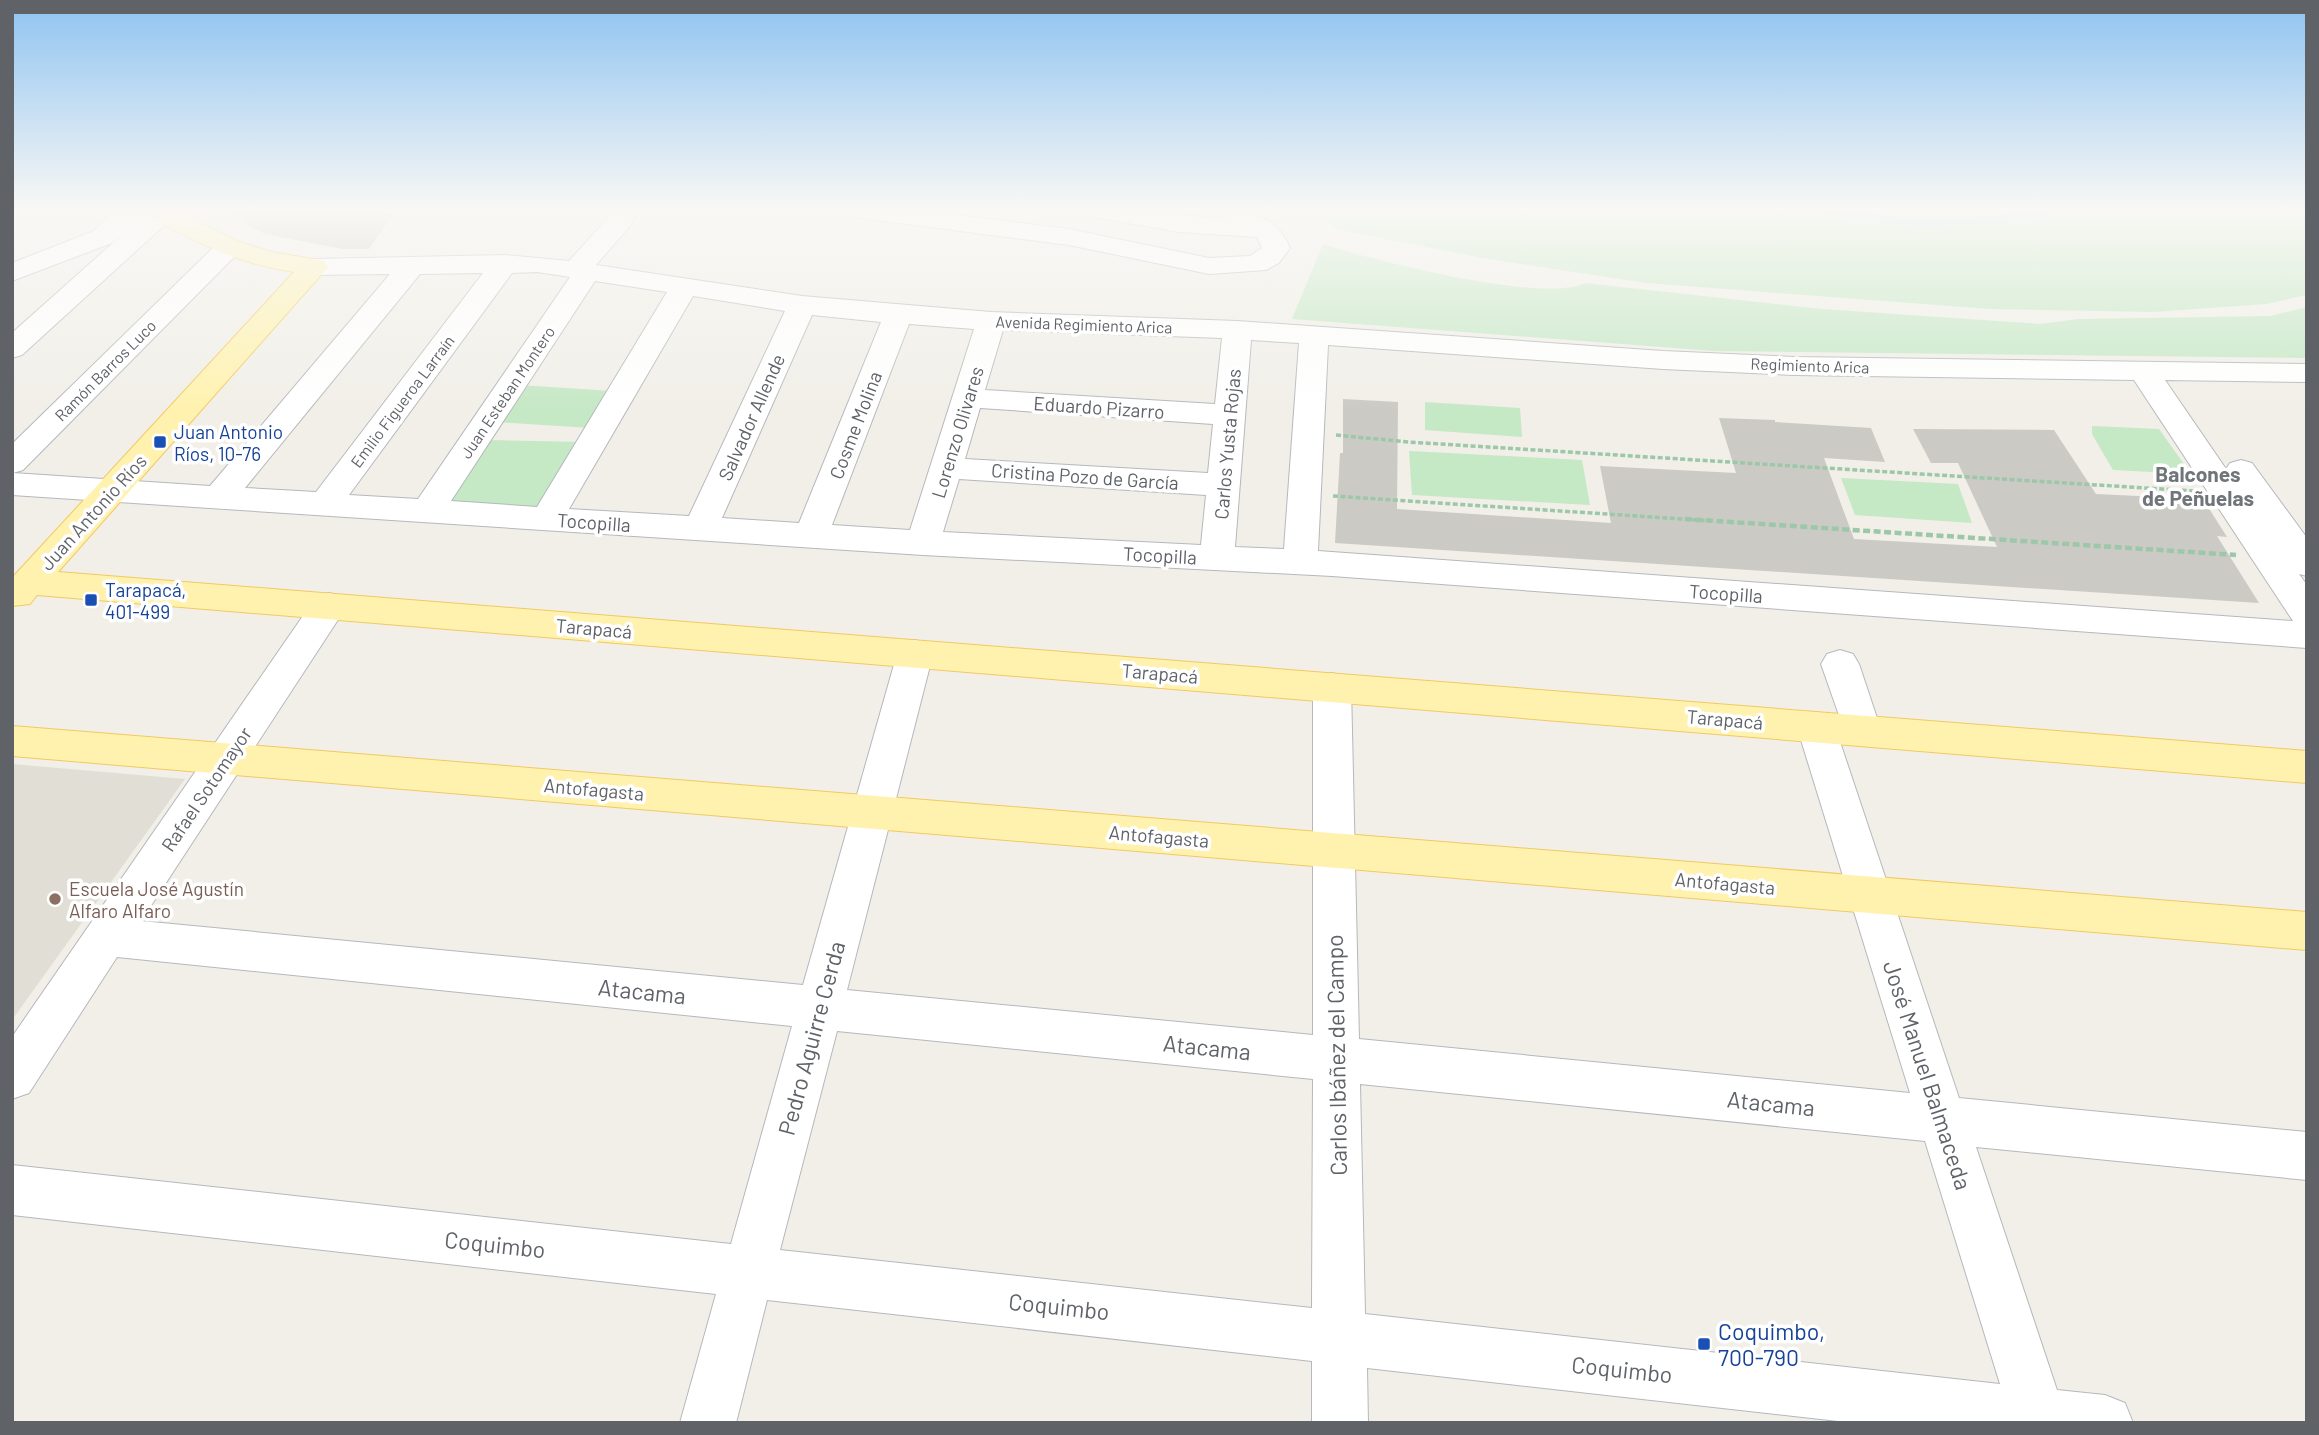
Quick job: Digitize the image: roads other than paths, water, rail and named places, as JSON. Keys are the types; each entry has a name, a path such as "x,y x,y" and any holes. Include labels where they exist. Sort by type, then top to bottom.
{"main road":[{"name":"Juan Antonio Ríos","path":"18,588 112,491 305,277"},
{"name":"Tarapacá","path":"18,588 329,606 2307,766"},
{"name":"Antofagasta","path":"12,741 2307,931"}],"street":[{"path":"12,349 89,277"},
{"name":"Ramón Barros Luco","path":"12,463 200,277"},
{"path":"219,497 403,277"},
{"name":"Emilio Figueroa Larraín","path":"325,504 495,277"},
{"name":"Juan Esteban Montero","path":"428,511 577,277"},
{"name":"Avenida Regimiento Arica","path":"619,277 802,305 898,315 1314,335"},
{"path":"12,293 39,283 81,286"},
{"path":"547,518 684,287"},
{"name":"Salvador Allende","path":"700,529 802,305"},
{"name":"Cosme Molina","path":"811,536 898,315"},
{"name":"Lorenzo Olivares","path":"923,543 991,321"},
{"name":"Carlos Yusta Rojas","path":"1217,558 1237,330"},
{"path":"1300,563 1314,335"},
{"name":"Regimiento Arica","path":"1314,335 1780,365 2307,373"},
{"path":"2158,372 2225,494 2307,613"},
{"path":"2158,372 2307,564"},
{"name":"Eduardo Pizarro","path":"967,398 1230,415"},
{"name":"Cristina Pozo de García","path":"946,467 1224,485"},
{"name":"Tocopilla","path":"12,484 923,543 1300,563 2307,635"},
{"name":"Rafael Sotomayor","path":"12,1077 329,606"},
{"name":"Pedro Aguirre Cerda","path":"708,1423 915,654"},
{"path":"1840,664 1862,730"},
{"name":"Carlos Ibáñez del Campo","path":"1332,687 1340,1423"},
{"name":"José Manuel Balmaceda","path":"1816,727 2039,1419"},
{"name":"Atacama","path":"107,937 2307,1156"},
{"name":"Coquimbo","path":"12,1190 1339,1337 2039,1419 2105,1423"}],"place":[{"name":"Juan Antonio Ríos, 10-76","path":"160,442"},
{"name":"Tarapacá, 401-499","path":"91,600"},
{"name":"Escuela José Agustín Alfaro Alfaro","path":"55,899"},
{"name":"Coquimbo, 700-790","path":"1704,1344"}],"district":[{"name":"Balcones de Peñuelas","path":"2198,485"}]}
